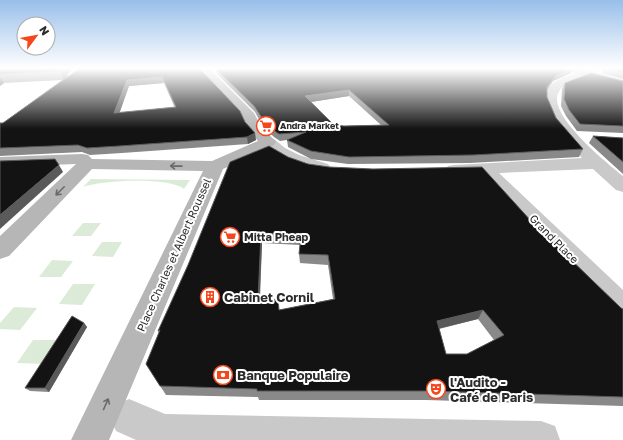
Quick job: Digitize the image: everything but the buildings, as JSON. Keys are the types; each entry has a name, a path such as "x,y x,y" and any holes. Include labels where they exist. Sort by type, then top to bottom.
{"main road":[{"path":"214,166 268,142 254,128 249,116 225,89"},
{"name":"Place Charles et Albert Roussel","path":"0,162 75,158 82,159 87,164 214,166 90,440"},
{"path":"0,250 87,164"}],"street":[{"path":"554,89 549,96 553,111 563,127 623,186"},
{"path":"571,136 589,137"},
{"path":"268,142 287,156 315,166 336,170"},
{"path":"438,170 480,169 595,160"},
{"name":"Grand Place","path":"480,169 623,308"},
{"path":"129,418 165,433 540,440"}],"green space":[{"path":"91,179 190,180 184,189 176,185 151,181 120,181 83,187"},
{"path":"83,223 101,223 91,236 72,236"},
{"path":"102,242 122,242 113,257 92,256"},
{"path":"52,260 73,261 61,277 39,277"},
{"path":"73,284 95,284 82,305 59,304"},
{"path":"14,307 37,308 20,330 0,329 0,323"},
{"path":"33,340 59,340 44,364 17,363"}],"place":[{"name":"Andra Market","path":"266,126"},
{"name":"Mitta Pheap","path":"230,237"},
{"name":"Cabinet Cornil","path":"210,297"},
{"name":"Banque Populaire","path":"223,375"},
{"name":"l'Audito - Café de Paris","path":"436,389"}]}
